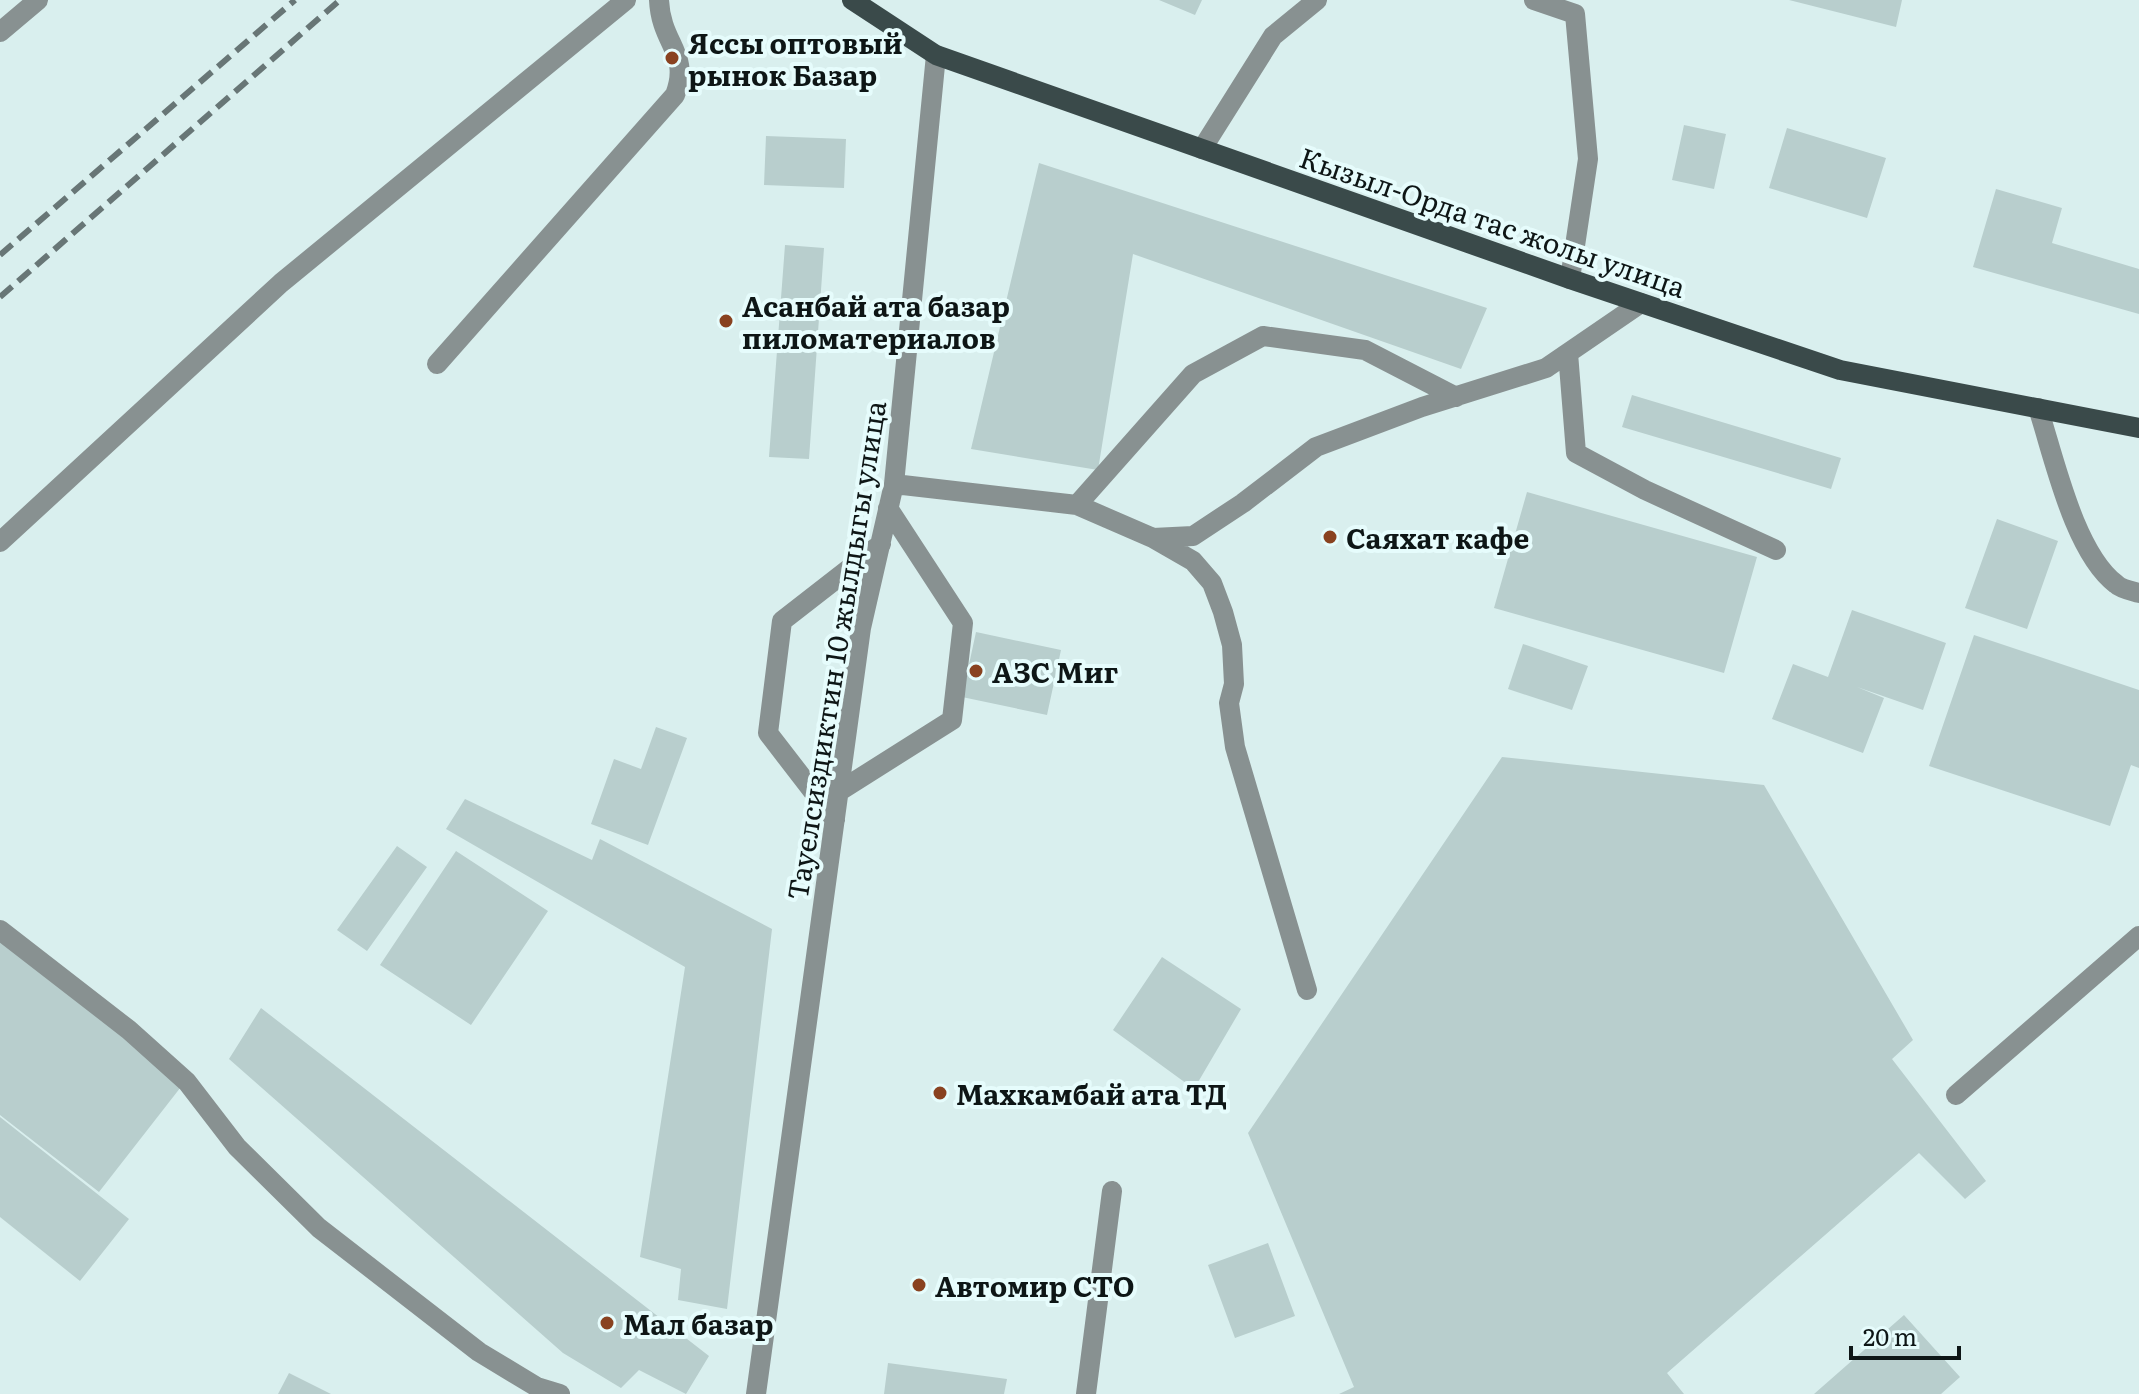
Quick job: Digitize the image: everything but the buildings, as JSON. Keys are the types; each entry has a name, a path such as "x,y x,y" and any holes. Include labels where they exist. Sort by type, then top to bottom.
{"main road":[{"name":"Кызыл-Орда тас жолы улица","path":"852,0 936,55 1570,279 1840,370 2139,428"}],"street":[{"path":"0,32 38,0"},
{"path":"0,542 281,283 626,0"},
{"path":"437,364 675,95 683,74 680,60 664,35 659,0"},
{"path":"1202,149 1273,36 1317,0"},
{"path":"1534,0 1575,14 1588,159 1570,279"},
{"name":"Тауелсиздиктин 10 жылдыгы улица","path":"756,1394 861,628 894,484 936,55"},
{"path":"1153,538 1193,536 1243,503 1316,447 1546,368 1641,303"},
{"path":"1077,505 1193,374 1263,336 1365,350 1456,397"},
{"path":"1568,353 1576,453 1645,490 1776,550"},
{"path":"2038,408 2069,508 2088,549 2116,585 2139,593"},
{"path":"894,484 1077,505 1153,538 1193,561 1212,583 1232,645 1234,684 1229,703 1235,747 1307,990"},
{"path":"838,792 952,720 963,623 888,508"},
{"path":"835,820 768,733 782,621 881,544"},
{"path":"0,930 129,1030 187,1082 237,1147 319,1228 479,1352 537,1387 560,1394"},
{"path":"1956,1095 2139,936"},
{"path":"1086,1394 1112,1191"}],"railway":[{"path":"0,255 295,0"},
{"path":"0,297 340,0"}],"place":[{"name":"Яссы оптовый рынок Базар","path":"672,58"},
{"name":"Асанбай ата базар пиломатериалов","path":"726,321"},
{"name":"Саяхат кафе","path":"1330,537"},
{"name":"АЗС Миг","path":"976,671"},
{"name":"Махкамбай ата ТД","path":"940,1093"},
{"name":"Автомир СТО","path":"919,1285"},
{"name":"Мал базар","path":"607,1323"}]}
